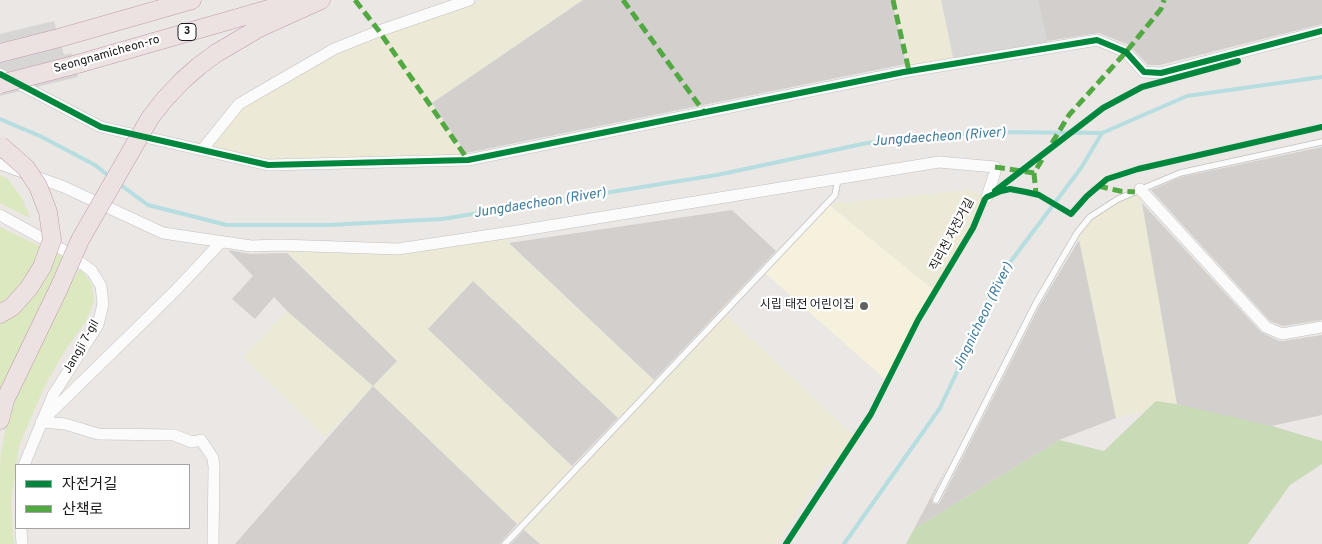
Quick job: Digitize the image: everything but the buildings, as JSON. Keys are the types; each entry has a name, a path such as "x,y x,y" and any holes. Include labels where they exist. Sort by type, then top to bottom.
{"highway":[{"path":"0,53 192,0"},
{"name":"Seongnamicheon-ro","path":"0,84 74,65 300,0"},
{"path":"0,420 5,400 80,240 150,118 183,80 215,54 259,28 321,0"},
{"path":"0,145 26,168 38,186 48,212 52,240 42,267 29,288 12,307 0,314"}],"street":[{"path":"202,150 239,104 334,49 378,31 469,0"},
{"path":"0,74 101,127 268,165 468,160 904,72 1097,40 1126,52 1144,72 1161,72 1322,31"},
{"path":"0,164 64,188 163,233 252,246 280,244 398,249 939,162 995,167 987,197"},
{"path":"1140,189 1266,327 1282,334 1322,327"},
{"name":"Jangji 7-gil","path":"0,215 66,251 92,271 101,286 103,304 98,325 52,395 24,464"},
{"path":"41,422 175,292 221,242"},
{"path":"41,422 65,424 98,434 174,435 192,442 201,440 213,458 213,544"},
{"path":"21,529 22,544"}],"lane":[{"path":"936,500 1036,303 1077,233 1090,217 1118,199 1180,173 1322,142"},
{"path":"505,544 835,195 838,179"}],"shaded area":[{"path":"483,0 583,0 432,103 468,160 268,165 202,150 239,104 379,31"},
{"path":"893,0 941,0 954,63 909,71"},
{"path":"941,0 1038,0 1049,48 954,63"},
{"path":"1140,189 1177,404 1116,418 1078,235 1090,217"},
{"path":"972,190 985,199 963,244 935,291 829,204"},
{"name":"시립 태전 어린이집","path":"828,204 935,291 918,320 888,382 763,271"},
{"path":"510,232 509,244 657,383 724,312 860,442 825,468 777,544 540,544 373,387 325,437 243,357 287,311 373,386 397,361 280,245 398,249","holes":["473,281 621,421 575,469 428,329"]}],"green space":[{"path":"0,175 7,178 22,198 30,218 0,203"},
{"path":"0,227 40,246 32,269 19,289 0,305"},
{"path":"58,252 66,258 0,400 0,322 49,269"},
{"path":"81,267 92,285 94,301 86,321 62,355 43,390 19,446 11,503 14,544 0,544 0,466 8,413 52,314"},
{"path":"1156,401 1222,411 1322,441 1322,464 1290,485 1248,544 906,544 914,529 1059,440 1104,451"}],"pier":[{"path":"54,21 64,55 71,53 78,77 0,96 0,34"}],"waterway":[{"name":"Jingnicheon (River)","path":"844,544 940,408 1005,269 1081,168 1102,133 1187,96 1322,77"},
{"name":"Jungdaecheon (River)","path":"0,119 40,136 95,165 110,177"},
{"name":"Jungdaecheon (River)","path":"118,183 148,205 227,225 329,225 442,219 717,175 867,143 987,132 1102,133"}],"marked path":[{"path":"355,0 379,31 468,160"},
{"path":"623,0 704,112"},
{"path":"893,0 909,71"},
{"path":"1052,143 1069,115 1126,52 1161,9 1164,0"},
{"path":"995,167 1034,173 1043,158"},
{"path":"1034,173 1036,194"},
{"path":"1098,186 1135,192"}],"cycle path":[{"path":"0,74 101,127 268,165 468,160 904,72 1097,40 1126,52 1144,72 1161,73 1322,31"},
{"path":"995,191 1103,108 1142,87 1238,61"},
{"name":"직리천 자전거길","path":"786,544 871,414 918,320 973,228 987,197 1010,189 1026,192 1039,195 1071,214 1087,196 1107,179 1138,169 1322,127"}],"place":[{"name":"시립 태전 어린이집","path":"864,306"}]}
